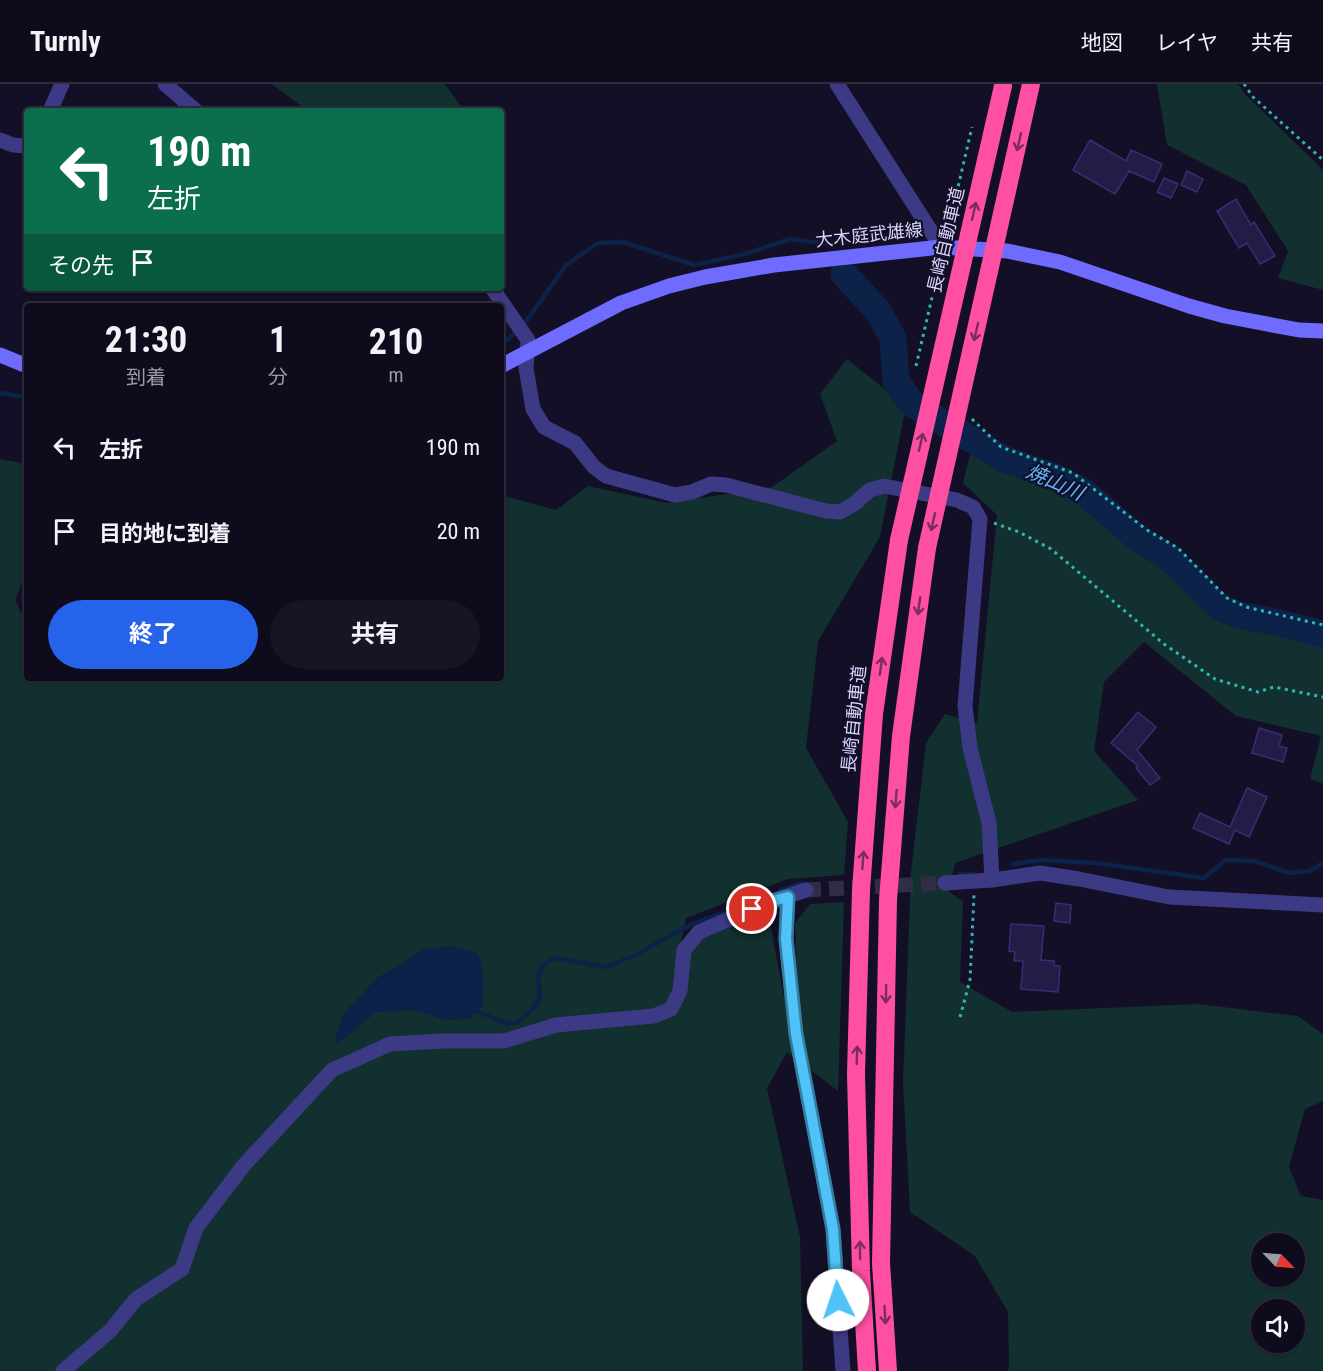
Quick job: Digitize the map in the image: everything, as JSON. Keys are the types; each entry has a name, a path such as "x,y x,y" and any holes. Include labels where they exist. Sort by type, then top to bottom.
{"highway":[{"path":"888,1371 881,1263 888,900 901,736 927,548 1031,84"},
{"name":"長崎自動車道","path":"867,1371 861,1271 856,1074 861,890 874,714 899,540 1003,85"}],"main road":[{"name":"大木庭武雄線","path":"504,364 621,303 669,286 774,265 941,247 1007,251 1060,262 1225,316 1299,330 1323,331"},
{"path":"0,355 24,365"}],"street":[{"path":"51,108 62,84"},
{"path":"165,84 193,108"},
{"path":"837,84 941,247"},
{"path":"0,140 13,145 24,146"},
{"path":"504,305 528,340 526,368 533,409 544,428 576,442 594,467 606,476 675,495 692,492 711,484 726,485 826,511 840,512 854,504 870,490 884,486 957,500 973,507 980,519 965,706 970,748 989,823 992,880"},
{"path":"945,883 992,880 1040,873 1169,897 1323,905"},
{"path":"63,1371 110,1331 136,1299 182,1269 196,1228 244,1165 332,1070 390,1044 504,1041 556,1025 654,1016 671,1009 680,991 684,950 699,932 769,902 806,890"},
{"path":"788,897 786,939 796,1034 833,1229 843,1371"}],"path":[{"path":"1244,84 1253,97 1323,160"},
{"path":"1001,447 1073,473 1147,530 1178,548 1227,598 1246,607 1323,625"},
{"path":"980,519 1019,532 1050,549 1164,644 1215,678 1258,692 1274,687 1323,697"},
{"path":"960,1017 970,980 974,881"}],"green space":[{"path":"272,84 445,84 462,108 304,108"},
{"path":"1157,84 1238,84 1244,93 1323,170 1323,290 1278,278 1288,251 1246,185 1167,145"},
{"path":"847,359 906,406 880,537 818,641 806,748 848,822 844,875 788,879 686,918 673,981 684,1000 689,952 702,936 767,907 784,997 797,998 795,923 810,904 844,902 838,1091 787,1052 767,1088 800,1237 803,1371 0,1371 0,459 24,463 24,578 15,600 24,619 24,681 504,681 504,496 556,510 588,486 667,503 772,487 837,441 820,394","holes":["425,949 483,1004 471,1018 448,1020 413,1010 344,1013 378,978"]},
{"path":"971,451 1062,486 1218,615 1323,641 1323,784 1310,779 1321,736 1236,716 1144,642 1104,682 1094,751 1138,800 955,863 949,892 963,901 960,982 1012,1012 1198,1004 1298,1016 1323,1034 1323,1101 1305,1109 1289,1167 1301,1196 1323,1200 1323,1371 1007,1371 1009,1368 1008,1312 975,1256 910,1212 903,1083 911,872 926,743 945,714 977,723 997,515 963,483"}],"water":[{"path":"453,946 477,953 483,966 483,1004 471,1018 448,1020 413,1010 376,1012 339,1043 334,1042 344,1013 378,978 425,949"}],"building":[{"path":"1090,140 1126,161 1131,150 1162,164 1154,182 1129,171 1115,194 1073,170"},
{"path":"1187,171 1203,179 1197,192 1181,185"},
{"path":"1164,178 1178,184 1171,198 1157,192"},
{"path":"1236,199 1251,225 1254,222 1275,256 1260,264 1247,243 1239,248 1217,211"},
{"path":"1138,712 1156,727 1137,750 1160,778 1150,785 1136,768 1138,766 1111,743"},
{"path":"1259,728 1282,735 1279,746 1287,748 1283,762 1252,753"},
{"path":"1247,788 1267,797 1249,837 1235,830 1229,844 1193,828 1200,813 1230,827"},
{"path":"1056,903 1071,905 1070,923 1054,921"},
{"path":"1011,924 1044,926 1041,960 1054,961 1054,966 1060,966 1058,992 1021,989 1023,961 1014,961 1015,952 1009,951"}],"waterway":[{"path":"504,342 525,323 566,265 598,243 623,242 694,265 745,254 790,239 827,244"},
{"name":"焼山川","path":"844,274 878,311 893,338 896,381 912,404 1004,459 1055,477 1084,492 1139,539 1169,557 1219,607 1238,615 1323,634"},
{"path":"0,393 24,397"},
{"path":"1013,864 1041,860 1096,863 1204,878 1226,860 1254,861 1289,873 1310,871 1323,863"},
{"path":"959,874 974,874"},
{"path":"781,890 802,883"},
{"path":"477,1011 508,1024 516,1023 532,1010 540,998 538,977 544,964 554,958 607,967 639,953 692,924 754,901"}],"tunnel":[{"path":"806,890 945,883"}],"route":[{"path":"752,909 788,897 786,939 796,1034 833,1229 838,1300"}]}
